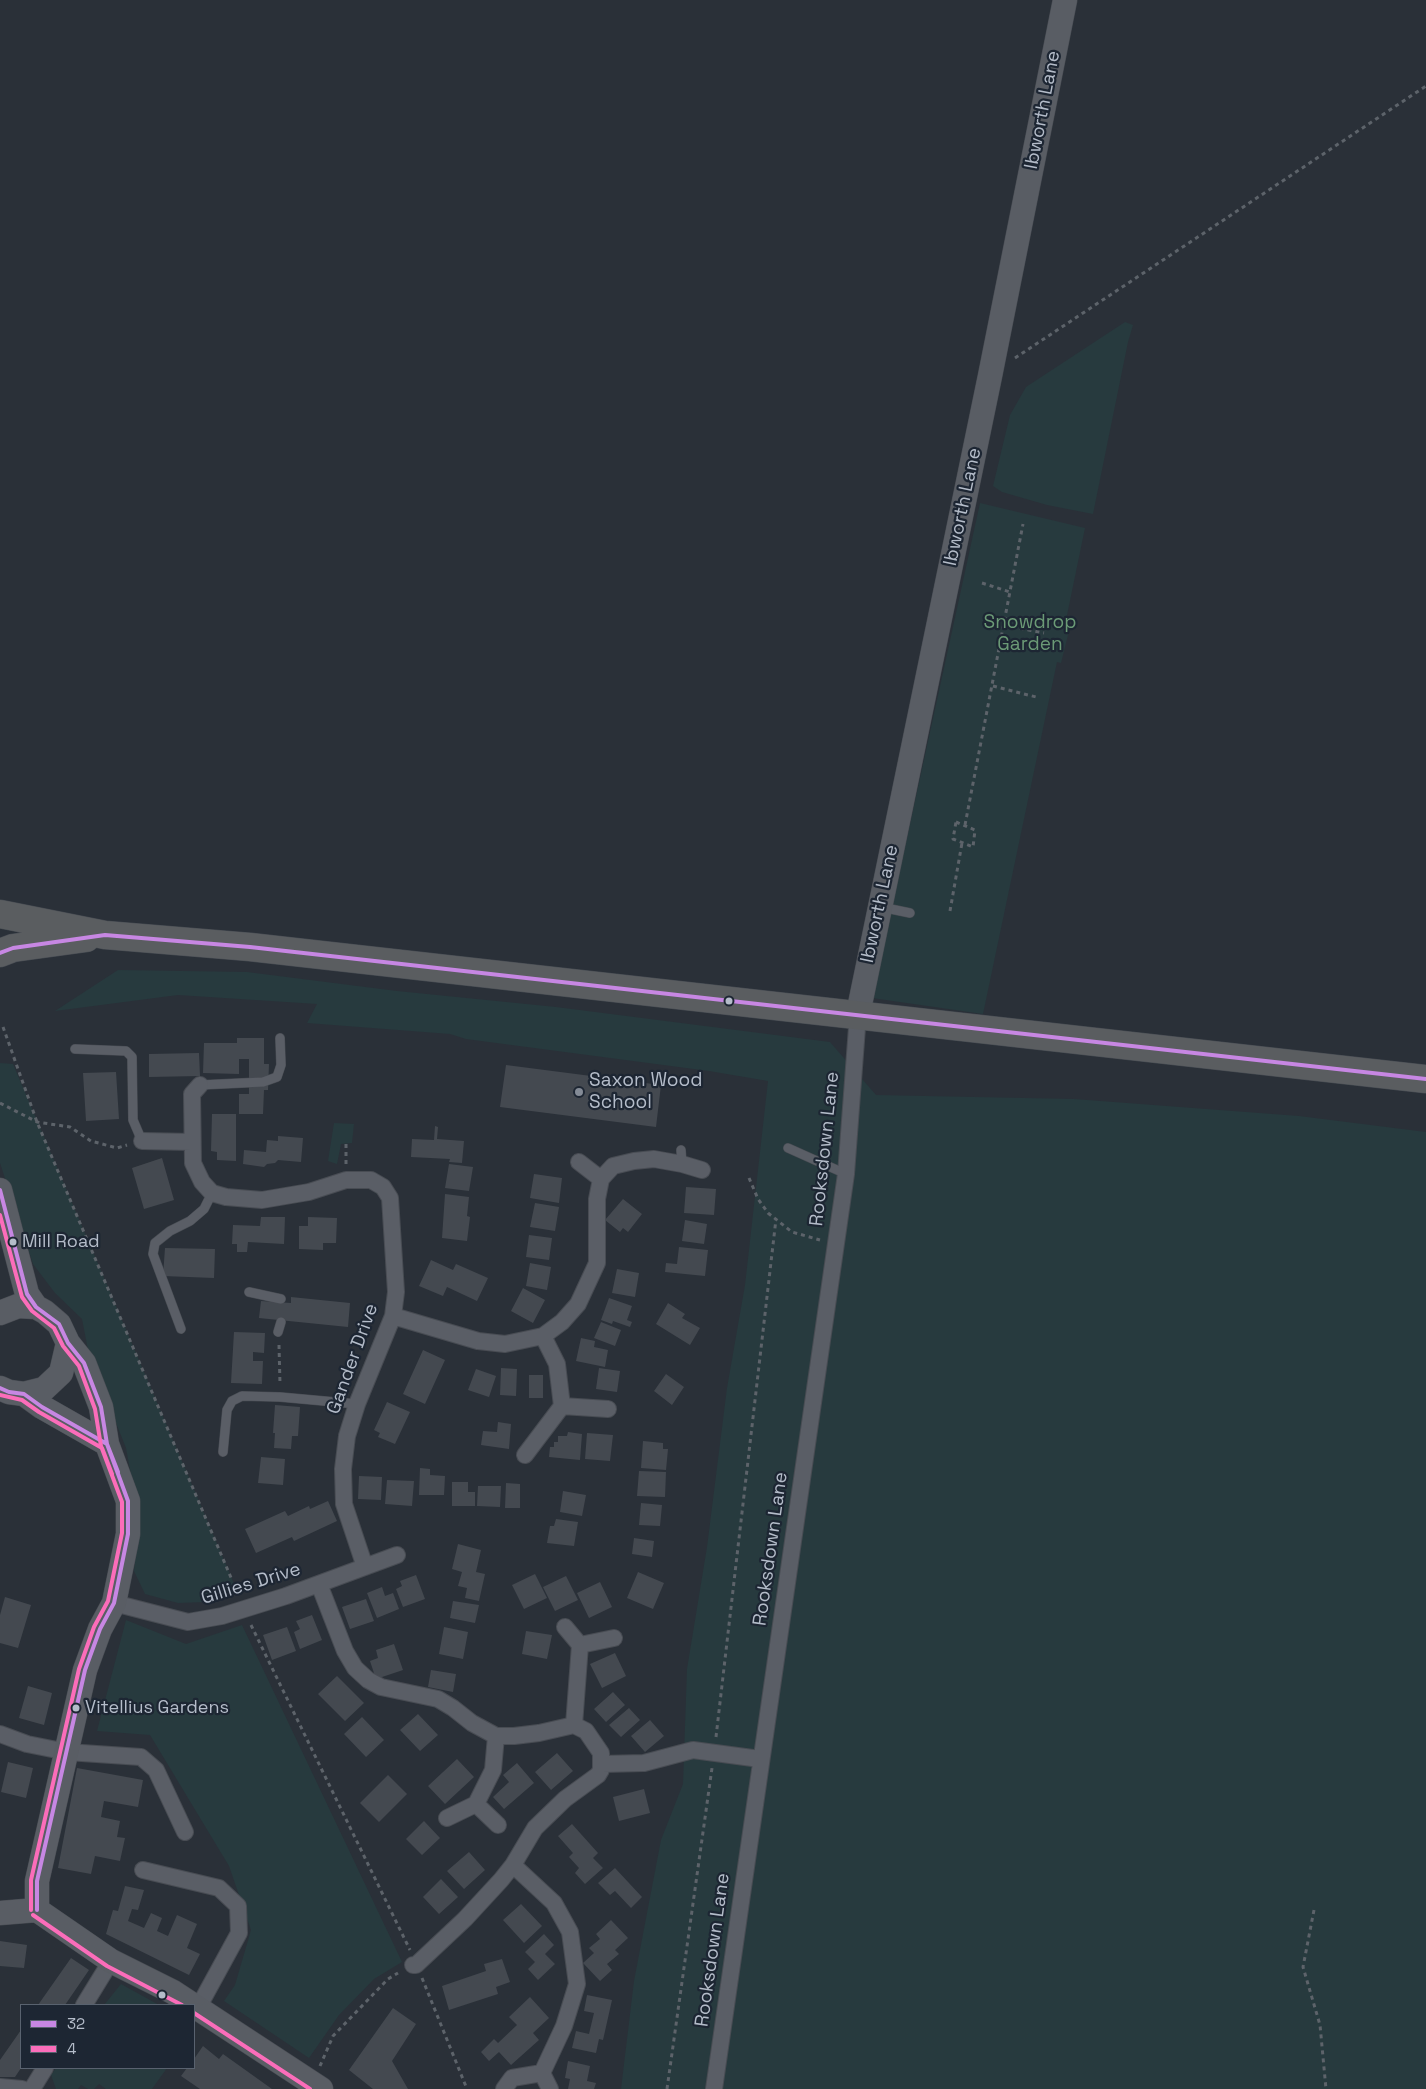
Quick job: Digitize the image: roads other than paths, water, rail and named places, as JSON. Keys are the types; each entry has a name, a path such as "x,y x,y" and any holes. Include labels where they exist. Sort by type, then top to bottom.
{"highway":[{"path":"0,914 105,935 250,947 1426,1079"},
{"path":"0,953 13,948 105,935"}],"street":[{"name":"Ibworth Lane","path":"858,1014 990,376 1064,0"},
{"name":"Rooksdown Lane","path":"714,2089 760,1759 846,1174 858,1014"},
{"path":"200,1085 192,1094 192,1163 202,1182 212,1193"},
{"path":"142,1141 192,1142"},
{"path":"393,1316 478,1341 505,1344 543,1336 562,1322 578,1304 597,1263 597,1199 601,1179 613,1166 634,1161 682,1157 702,1170"},
{"path":"579,1162 601,1179"},
{"name":"Gander Drive","path":"212,1193 226,1197 262,1200 309,1192 346,1180 371,1180 383,1187 390,1198 396,1292 393,1316 347,1436 343,1469 344,1504 365,1567"},
{"path":"0,1190 27,1294 36,1308"},
{"path":"0,1313 18,1306 36,1308 45,1312 59,1324 68,1343 84,1363 98,1398 107,1444 128,1501 128,1534 114,1603 100,1629 85,1670 36,1881 37,1910"},
{"path":"525,1455 562,1406 557,1364 543,1336"},
{"path":"0,1388 9,1392 24,1394 44,1389 61,1373 68,1343"},
{"path":"24,1394 42,1407 107,1444"},
{"path":"562,1406 608,1409"},
{"name":"Gillies Drive","path":"114,1603 188,1622 222,1616 319,1584 397,1555"},
{"path":"319,1584 345,1651 355,1668 368,1680 381,1687 438,1699 478,1727 496,1736 539,1733 574,1725 586,1731 601,1754 602,1764 598,1775 565,1799 535,1828 514,1865 466,1919 416,1965 414,1963"},
{"path":"565,1626 580,1645 574,1725"},
{"path":"580,1645 614,1638"},
{"path":"0,1734 27,1744 67,1752 141,1757 156,1770 185,1832"},
{"path":"446,1818 476,1804 493,1770 496,1736"},
{"path":"602,1764 644,1763 693,1750 760,1759"},
{"path":"476,1804 498,1825"},
{"path":"514,1865 554,1903 570,1932 577,1984 564,2026 542,2073"},
{"path":"143,1870 219,1888 238,1906 239,1934 198,2008"},
{"path":"0,1913 37,1910 112,1961 173,1992 192,2004"},
{"path":"85,2004 112,1961"},
{"path":"195,2006 320,2078"},
{"path":"32,2089 44,2069"},
{"path":"504,2089 512,2078 542,2073"},
{"path":"542,2073 550,2089"},
{"path":"0,2087 22,2089"}],"lane":[{"path":"880,907 910,913"},
{"path":"200,1085 262,1082 277,1077 281,1065 280,1038"},
{"path":"76,1049 126,1051 132,1057 134,1120 142,1141"},
{"path":"788,1148 846,1174"},
{"path":"181,1329 153,1254 156,1243 170,1231 190,1220 204,1209 212,1193"},
{"path":"249,1292 281,1299"},
{"path":"278,1332 281,1322"},
{"path":"223,1452 227,1410 232,1401 242,1396 280,1397 358,1404"}],"place":[{"name":"Saxon Wood School","path":"579,1092"},
{"name":"Mill Road","path":"13,1242"},
{"name":"Vitellius Gardens","path":"76,1708"}],"park label":[{"name":"Snowdrop Garden","path":"1030,634"}]}
